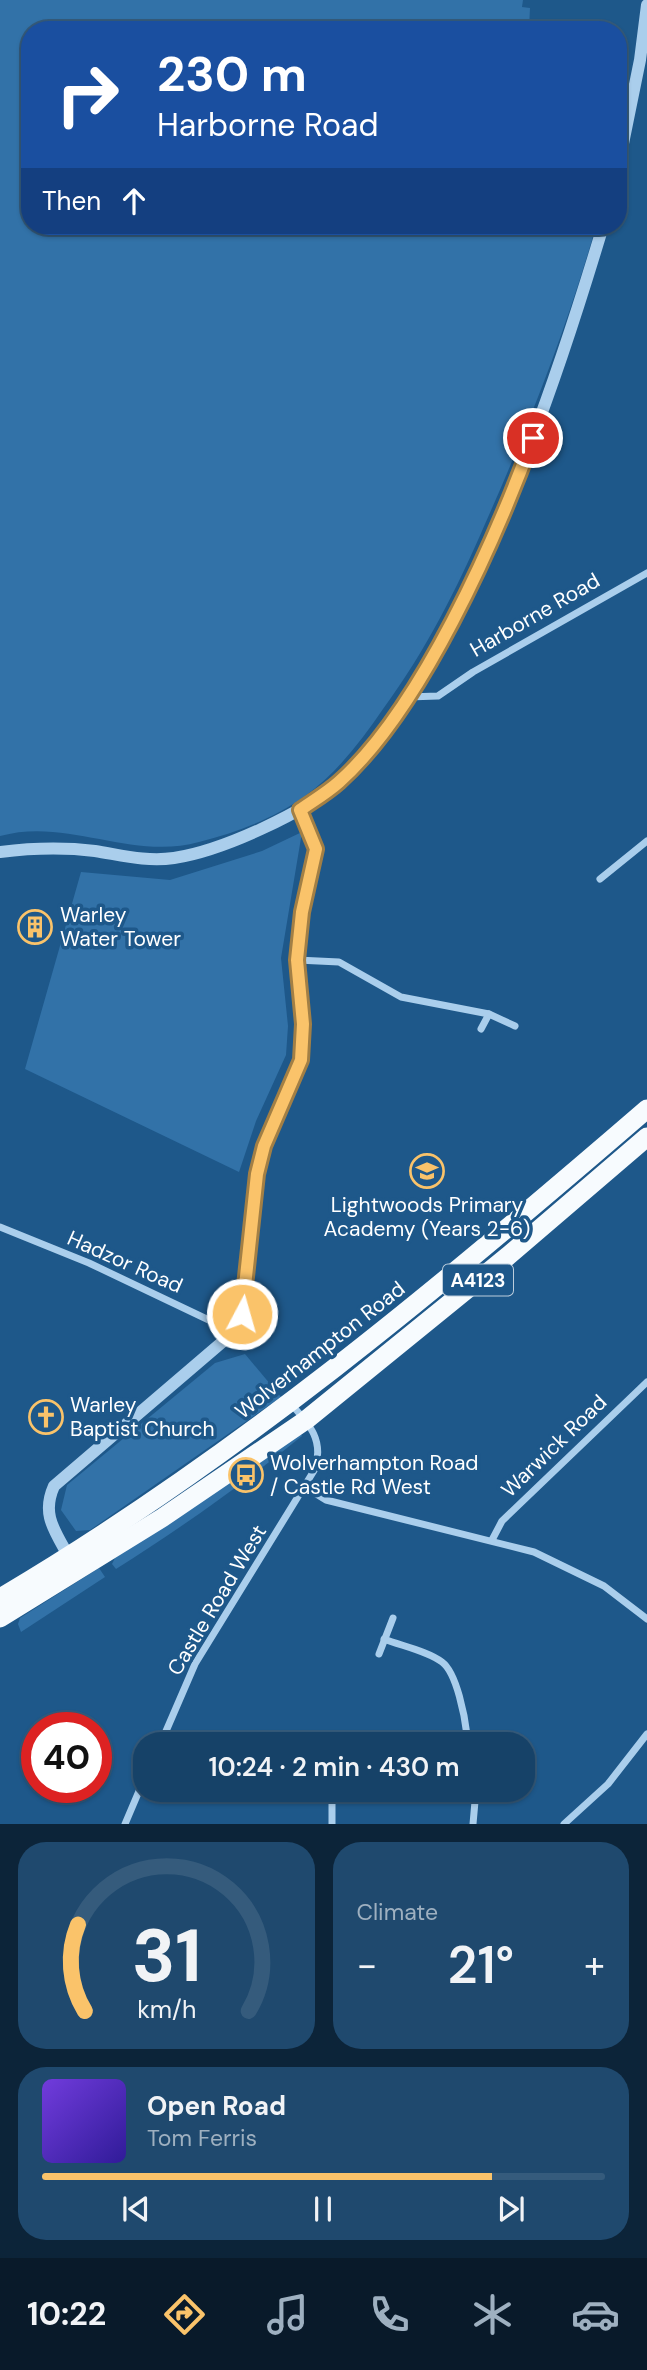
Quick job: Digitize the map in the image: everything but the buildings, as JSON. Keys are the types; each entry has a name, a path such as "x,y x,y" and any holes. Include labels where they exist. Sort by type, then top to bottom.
{"highway":[{"name":"Wolverhampton Road","path":"0,1618 290,1404 488,1246 647,1109"},
{"name":"Wolverhampton Road","path":"0,1598 162,1518 306,1420 508,1256 647,1136"}],"street":[{"path":"627,124 640,60 647,5"},
{"path":"0,852 45,847 134,859 174,858 252,833 300,810 339,782 365,754 408,697 465,598 524,462 575,319 600,235"},
{"name":"Harborne Road","path":"408,697 438,696 473,672 647,573"},
{"path":"73,1564 47,1512 47,1502 54,1486 234,1332 242,1314 257,1174 264,1146 301,1060 303,1024 297,960 302,912 316,849 300,810"},
{"path":"600,879 647,841"},
{"path":"297,960 339,962 401,997 489,1014 515,1026"},
{"path":"481,1029 489,1014"},
{"name":"Hadzor Road","path":"0,1227 89,1263 234,1332"},
{"name":"Warwick Road","path":"492,1540 502,1521 647,1382"},
{"name":"Castle Road West","path":"166,1732 195,1664 305,1487 319,1455 318,1439 306,1420 290,1404"},
{"path":"305,1487 326,1500 534,1552 572,1568 604,1586 647,1619"},
{"path":"379,1654 393,1618"},
{"path":"384,1639 441,1661 448,1669 465,1715 467,1732"},
{"path":"564,1824 608,1784 647,1734"},
{"path":"125,1824 134,1802"},
{"path":"332,1802 332,1824"},
{"path":"473,1824 474,1802"}],"shaded area":[{"path":"0,0 523,0 522,7 530,8 529,21 21,21 21,235 593,235 546,377 463,572 413,665 357,745 338,767 317,787 293,804 241,829 199,842 149,846 50,832 0,836"},
{"path":"302,832 281,958 288,1026 286,1055 256,1121 239,1172 25,1069 81,872 170,880 262,851"},
{"path":"245,1354 281,1397 90,1530 76,1531 61,1510 67,1485 215,1363"},
{"path":"300,1433 302,1436 280,1454 188,1522 116,1569 112,1564 115,1558"},
{"path":"99,1568 105,1577 21,1632 18,1624 20,1618"}],"place":[{"name":"Warley Water Tower","path":"35,927"},
{"name":"Lightwoods Primary Academy (Years 2-6)","path":"427,1171"},
{"name":"Warley Baptist Church","path":"46,1417"},
{"name":"Wolverhampton Road / Castle Rd West","path":"246,1475"}],"route":[{"path":"242,1314 257,1174 264,1146 301,1060 303,1024 297,960 302,912 316,849 300,810 339,782 365,754 408,697 465,598 533,438"}]}
